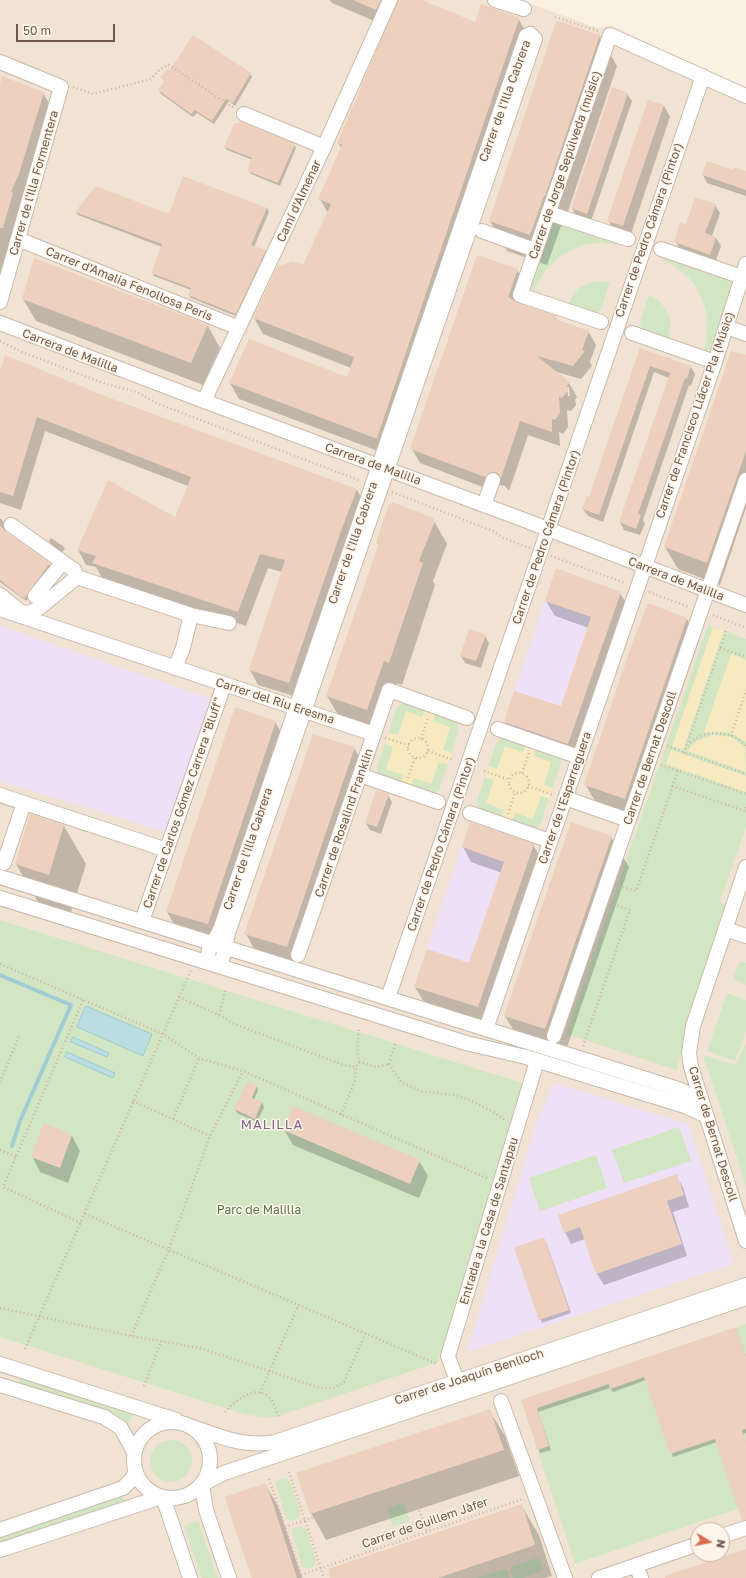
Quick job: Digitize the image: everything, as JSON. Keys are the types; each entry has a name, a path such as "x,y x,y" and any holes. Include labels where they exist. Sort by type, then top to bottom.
{"street":[{"name":"Camí d'Almenar","path":"204,401 324,147 390,0"},
{"path":"495,0 524,9"},
{"name":"Carrer de l'Illa Cabrera","path":"214,964 222,961 219,945 220,930 300,709 383,468 535,39 530,34 526,36 383,468"},
{"path":"610,35 746,96"},
{"name":"Carrer de Jorge Sepúlveda (músic)","path":"601,322 520,295 610,35"},
{"path":"0,63 61,86"},
{"name":"Carrer de Pedro Cámara (Pintor)","path":"388,998 703,76"},
{"name":"Carrer de l'Illa Formentera","path":"0,302 61,86"},
{"path":"244,114 324,147"},
{"path":"548,213 628,239"},
{"path":"482,231 535,250"},
{"name":"Carrer d'Amalia Fenollosa Peris","path":"18,239 239,328"},
{"path":"661,249 744,270"},
{"name":"Carrer de Francisco Llácer Pla (Músic)","path":"644,567 715,362 744,270"},
{"name":"Carrera de Malilla","path":"0,323 746,605"},
{"path":"726,327 746,334"},
{"path":"632,333 715,362"},
{"path":"484,505 493,480"},
{"name":"Carrer de Bernat Descoll","path":"554,1036 746,480"},
{"path":"11,525 74,570 77,577 191,615 229,623"},
{"path":"35,596 63,562"},
{"name":"Carrer de l'Esparreguera","path":"486,1029 644,567"},
{"path":"0,595 21,612 29,613 39,608 77,577"},
{"name":"Carrer del Riu Eresma","path":"0,609 374,734"},
{"path":"175,668 183,648 191,615"},
{"name":"Carrer de Carlos Gómez Carrera \"Bluff\"","path":"142,921 224,685"},
{"name":"Carrer de Rosalind Franklin","path":"298,955 389,690 432,706"},
{"path":"432,706 467,718"},
{"path":"498,729 578,757"},
{"path":"360,775 438,802"},
{"path":"0,795 167,850"},
{"path":"565,798 628,820"},
{"path":"4,862 24,803"},
{"path":"470,813 550,840"},
{"name":"Carrer de Bernat Descoll","path":"746,867 692,1026 690,1039 691,1067 746,1241"},
{"path":"0,877 678,1089 701,1098"},
{"path":"0,898 466,1043 537,1061 685,1106 705,1115"},
{"path":"725,929 746,936"},
{"name":"Entrada a la Casa de Santapau","path":"457,1381 448,1356 537,1061"},
{"path":"685,1106 692,1105 701,1098"},
{"name":"Carrer de Joaquín Benlloch","path":"0,1364 245,1443 261,1445 275,1442 746,1285"},
{"name":"Carrer de Joaquín Benlloch","path":"202,1484 224,1473 746,1298"},
{"path":"0,1384 104,1417 121,1428 134,1452"},
{"path":"501,1401 565,1578"},
{"path":"0,1530 123,1488 132,1480 135,1473 134,1452 138,1441 146,1431 157,1424 169,1421 186,1424 203,1437 209,1453 210,1464 202,1484 204,1504 229,1578"},
{"path":"135,1473 144,1487 162,1497 190,1578"},
{"path":"0,1550 162,1497 184,1496 202,1484"},
{"path":"730,1533 746,1528"},
{"path":"599,1578 639,1572 690,1548"}],"path":[{"path":"555,18 610,35"},
{"path":"61,86 66,84 93,94 151,80 160,69 169,65 244,114"},
{"path":"0,341 22,352 106,384 137,392 156,402 363,482"},
{"path":"384,489 493,531 503,538 537,550"},
{"path":"684,752 727,628"},
{"path":"720,648 746,658"},
{"path":"731,736 746,690"},
{"path":"421,739 432,706"},
{"path":"684,752 689,744 703,736 722,733 738,739 746,746"},
{"path":"374,734 409,745"},
{"path":"409,745 415,739 421,739 428,745 428,752 424,756 415,758"},
{"path":"522,773 533,741"},
{"path":"655,742 746,774"},
{"path":"409,745 410,754 415,758"},
{"path":"428,752 453,760"},
{"path":"404,790 415,758"},
{"path":"649,761 746,794"},
{"path":"607,882 636,891 678,770"},
{"path":"484,771 510,780"},
{"path":"515,792 510,786 510,780 513,775 522,773"},
{"path":"515,792 522,792 528,786 528,780 522,773"},
{"path":"528,786 565,798"},
{"path":"672,786 744,812 746,807"},
{"path":"504,825 515,792"},
{"path":"583,1046 630,910 601,900"},
{"path":"0,964 163,1034 199,1058 243,1071 500,1184"},
{"path":"25,1349 192,968"},
{"path":"219,1015 226,988"},
{"path":"179,997 219,1015 234,1024 295,1045 344,1065 356,1066"},
{"path":"81,1223 3,1187 83,1000"},
{"path":"341,1115 355,1080 356,1066 359,1062 357,1049 358,1030"},
{"path":"0,1082 19,1036"},
{"path":"389,1064 396,1042"},
{"path":"173,1119 199,1058"},
{"path":"359,1062 377,1067 389,1064"},
{"path":"389,1064 401,1082 420,1090 454,1095 467,1099 492,1111 517,1128"},
{"path":"131,1336 169,1249 210,1136 243,1071"},
{"path":"133,1101 210,1136"},
{"path":"0,1150 16,1157"},
{"path":"85,1214 439,1366"},
{"path":"260,1393 298,1306"},
{"path":"0,1308 131,1336 200,1348 268,1372 320,1388 334,1388 344,1382 365,1335"},
{"path":"144,1386 160,1341"},
{"path":"225,1412 246,1394 260,1393 271,1400 279,1418"},
{"path":"285,1527 518,1448"},
{"path":"289,1472 324,1578"},
{"path":"269,1479 301,1576"},
{"path":"410,1484 427,1532"},
{"name":"Carrer de Guillem Jàfer","path":"301,1576 535,1495"},
{"path":"462,1578 553,1547"},
{"path":"506,1562 511,1578"}],"shaded area":[{"path":"0,0 520,0 598,28 610,25 746,90 746,1578 0,1578"},
{"path":"556,568 621,592 567,747 503,725"},
{"path":"0,626 212,699 166,832 0,781"},
{"path":"471,819 535,841 478,1007 414,987"},
{"path":"554,1083 688,1124 734,1264 467,1352 537,1121"}],"green space":[{"path":"556,220 620,242 621,246 607,243 593,244 580,246 568,252 557,259 548,268 539,280 533,293 529,285 552,223"},
{"path":"665,257 729,279 731,283 712,347 707,351 704,351 707,337 707,322 701,296 695,285 686,275 662,260"},
{"path":"596,281 610,282 601,309 595,314 568,307 572,297 578,290 586,284"},
{"path":"649,295 661,303 668,313 671,326 668,340 642,329 640,322"},
{"path":"708,625 746,639 746,827 720,902 728,905 685,1036 677,1070 566,1034"},
{"path":"406,703 457,721 459,730 440,788 434,794 378,774 377,768 396,710 401,704"},
{"path":"502,738 560,758 561,764 541,823 532,829 478,809 477,801 496,744"},
{"name":"Parc de Malilla","path":"0,920 522,1083 438,1362 275,1417 266,1418 244,1414 0,1337"},
{"path":"740,961 746,963 746,985 733,979"},
{"path":"727,993 746,1000 746,1031 735,1061 707,1051"},
{"path":"746,1044 746,1186 703,1055 735,1065"},
{"path":"679,1127 691,1161 624,1183 612,1150"},
{"path":"596,1155 607,1188 540,1211 529,1178"},
{"path":"746,1324 746,1506 699,1522 690,1522 690,1525 575,1564 521,1400"},
{"path":"21,1377 134,1413 130,1421 125,1424 116,1415 109,1412 18,1384"},
{"path":"167,1440 175,1440 186,1446 192,1457 192,1465 186,1476 175,1482 167,1482 156,1476 150,1465 150,1457 156,1446"},
{"path":"285,1478 290,1481 300,1512 298,1518 291,1521 286,1518 276,1485 276,1481"},
{"path":"121,1495 125,1501 0,1544 0,1536"},
{"path":"404,1503 410,1521 393,1526 387,1508"},
{"path":"198,1521 218,1578 202,1578 184,1526"},
{"path":"301,1526 306,1529 316,1560 314,1566 307,1569 302,1566 292,1533 292,1529"},
{"path":"537,1558 540,1560 543,1568 540,1572 524,1578 513,1578 510,1571 513,1566"},
{"path":"505,1569 508,1571 510,1578 477,1578"}],"sand":[{"path":"713,627 724,631 683,750 672,746"},
{"path":"731,654 746,660 746,742 730,732 704,732"},
{"path":"425,709 436,713 433,721 450,727 443,750 452,753 448,764 439,762 431,784 414,778 411,788 400,784 403,775 386,769 393,747 385,744 389,733 398,735 406,711 422,717"},
{"path":"713,735 732,737 745,747 746,772 687,751 697,741"},
{"path":"526,744 537,747 534,756 551,762 544,785 553,788 549,799 541,796 533,819 515,813 511,822 501,819 504,810 486,803 494,780 485,777 489,766 497,769 505,746 523,752"},
{"path":"671,750 746,776 746,792 666,764"}],"water":[{"path":"86,1006 152,1034 143,1056 77,1027"},
{"path":"73,1037 109,1053 107,1057 71,1042"},
{"path":"67,1052 115,1073 113,1078 65,1057"}],"building":[{"path":"353,0 381,0 376,10"},
{"path":"398,0 422,0 475,22 481,4 518,17 519,19 377,438 375,438 229,383 249,339 347,377 354,357 253,318 277,267 292,261 303,265 331,204 318,199 342,145 337,143"},
{"path":"558,21 600,35 545,196 530,235 489,221 556,22"},
{"path":"193,35 251,73 233,103 226,99 212,121 195,110 191,114 158,90 165,81 160,77 168,69 170,70"},
{"path":"2,76 44,92 19,174 11,192 13,193 3,228 0,228 0,84"},
{"path":"612,87 628,93 587,214 571,208"},
{"path":"648,100 664,105 623,226 607,221"},
{"path":"241,122 295,144 278,183 247,171 252,158 224,147 234,124"},
{"path":"707,161 733,170 733,167 746,171 746,190 702,175"},
{"path":"183,176 267,208 251,245 266,250 236,314 188,295 191,288 151,273 162,244 75,212 96,186 169,214"},
{"path":"695,197 716,204 705,233 716,237 710,255 674,242 680,222 686,224"},
{"path":"477,255 518,269 508,297 514,301 556,316 555,319 589,331 582,350 585,351 573,366 537,356 570,382 567,386 568,391 562,398 559,397 560,413 555,420 552,419 552,432 520,421 501,478 496,472 492,472 485,477 410,449"},
{"path":"34,258 208,325 191,363 22,299"},
{"path":"640,348 691,366 687,379 685,378 638,514 641,515 636,529 619,522 670,373 650,366 599,515 582,509 587,496 589,497"},
{"path":"731,351 746,355 746,451 707,563 664,547"},
{"path":"5,355 110,398 357,489 342,528 289,683 249,670 285,560 260,554 238,612 92,563 96,556 77,550 108,480 175,517 191,477 37,417 13,496 0,492 0,371"},
{"path":"392,502 434,518 433,520 435,521 419,561 423,563 389,663 384,661 367,710 326,696 379,543 376,542 389,504 391,505"},
{"path":"0,525 6,532 50,563 24,599 0,580"},
{"path":"556,568 621,592 568,744 504,722 514,691 561,706 591,617 545,601"},
{"path":"648,603 687,618 625,799 584,785 632,644"},
{"path":"469,629 486,635 476,661 460,656"},
{"path":"235,707 276,721 208,924 166,912"},
{"path":"313,734 355,747 287,947 244,934"},
{"path":"376,790 389,794 377,827 365,823"},
{"path":"30,814 64,825 49,875 15,864"},
{"path":"470,822 534,844 478,1007 414,987 427,949 469,963 504,862 462,847"},
{"path":"571,822 612,836 545,1029 504,1016"},
{"path":"248,1081 257,1086 252,1098 262,1102 255,1119 234,1109"},
{"path":"293,1106 420,1160 410,1184 283,1130"},
{"path":"44,1123 72,1135 60,1168 31,1157"},
{"path":"677,1174 684,1195 667,1201 682,1244 596,1274 580,1227 564,1233 558,1215"},
{"path":"544,1237 569,1310 539,1320 514,1248"},
{"path":"736,1327 746,1356 746,1429 742,1430 746,1442 746,1520 742,1520 715,1439 670,1454 644,1377 610,1389 609,1384 537,1408 549,1446 538,1450 521,1400"},
{"path":"490,1409 504,1450 310,1514 296,1473"},
{"path":"266,1483 297,1578 252,1578 234,1526 225,1497"},
{"path":"522,1504 535,1545 438,1578 330,1578 328,1569"},
{"path":"746,1549 746,1578 665,1578 665,1576 707,1562 730,1562 730,1554"}],"waterway":[{"path":"0,975 71,1005 20,1121 12,1146"}],"district":[{"name":"MALILLA","path":"272,1125"}]}
